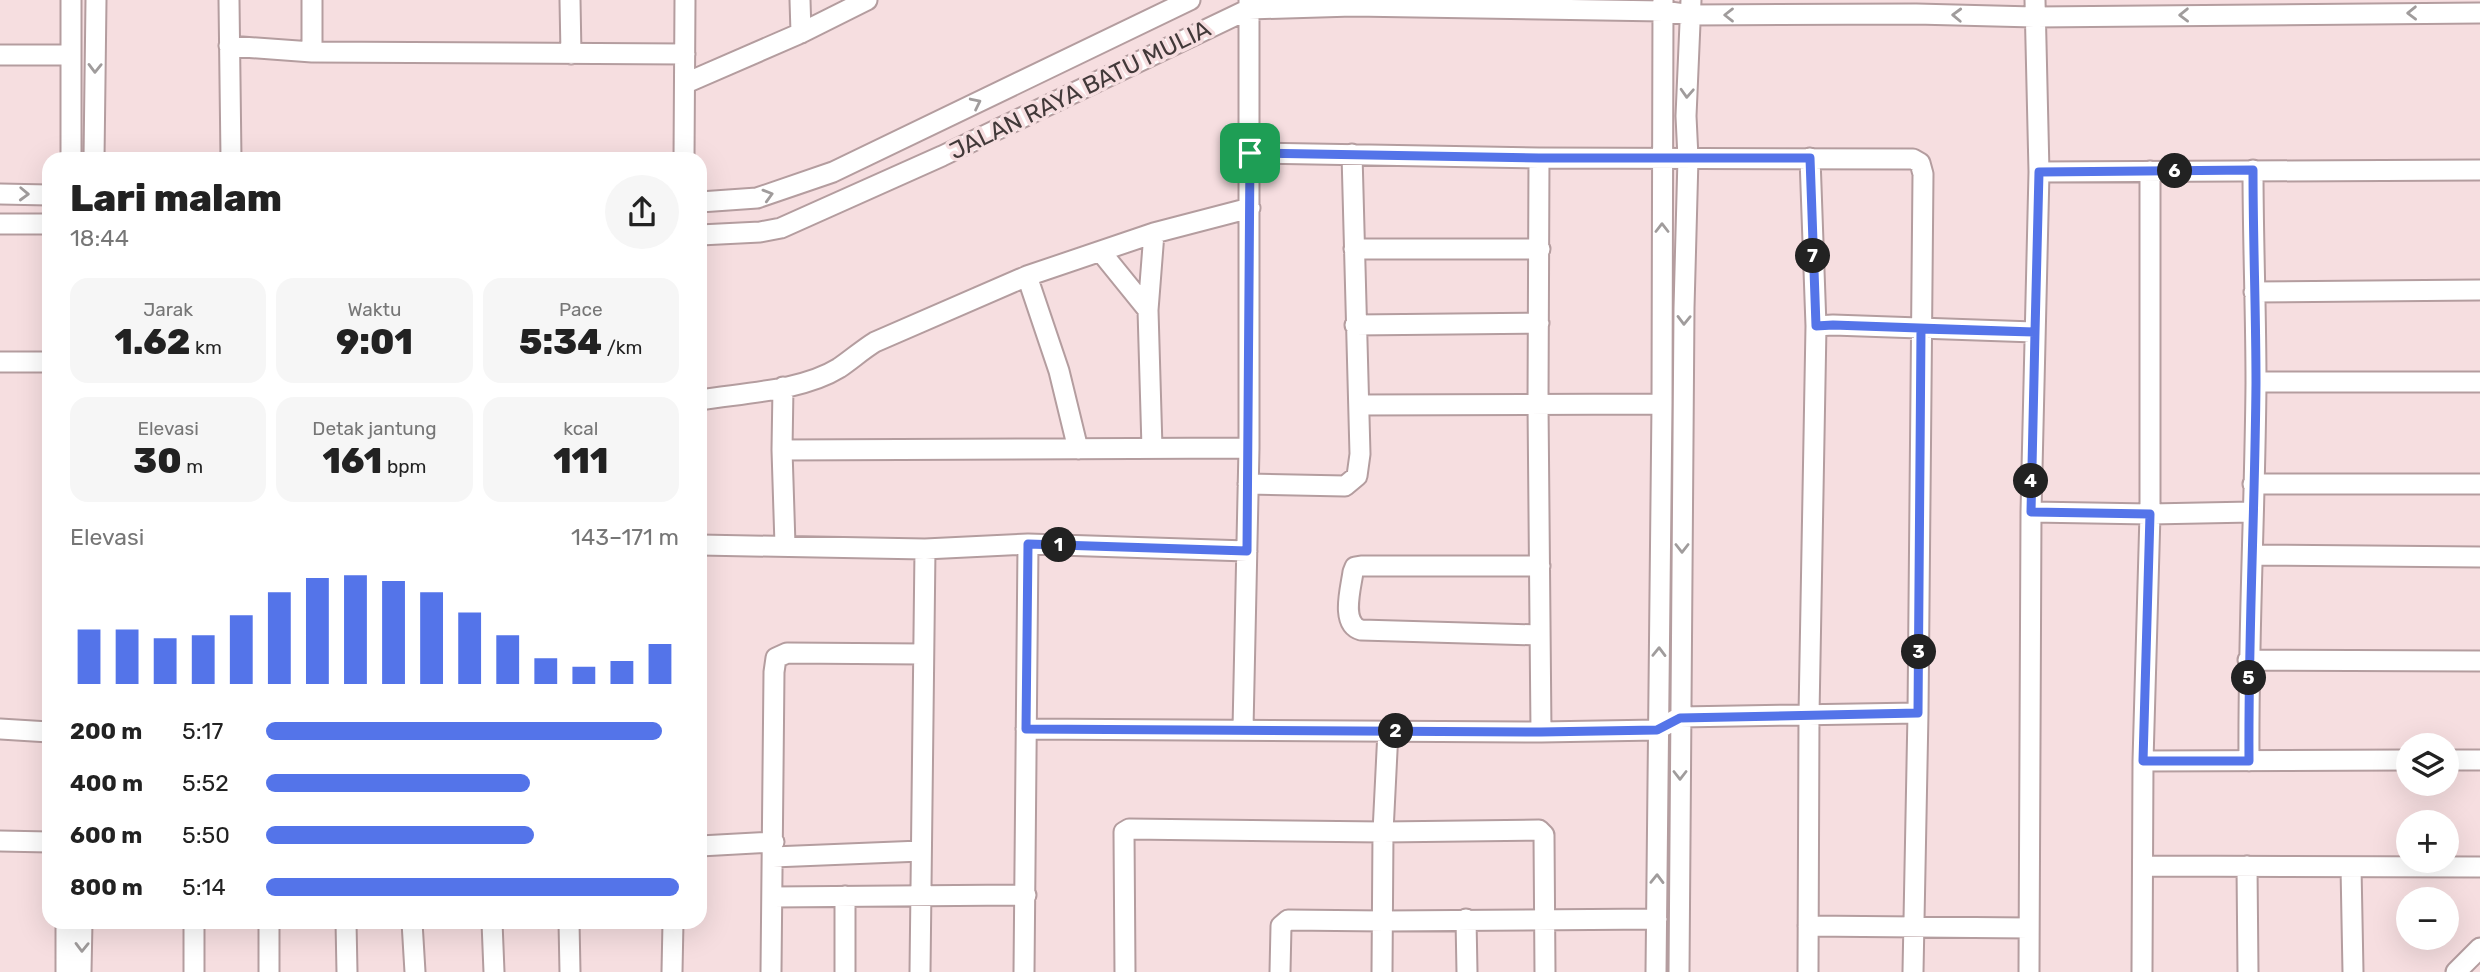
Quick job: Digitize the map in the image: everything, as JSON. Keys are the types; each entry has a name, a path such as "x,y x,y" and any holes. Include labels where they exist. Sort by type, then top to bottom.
{"street":[{"path":"71,0 71,152"},
{"path":"94,152 96,0"},
{"path":"229,0 232,152"},
{"path":"312,0 312,52"},
{"path":"570,0 570,54"},
{"path":"684,152 685,0"},
{"path":"800,0 801,33"},
{"path":"686,83 801,33 867,0"},
{"path":"707,202 757,198 833,172 1149,9 1190,0"},
{"path":"1243,729 1249,448 1249,5"},
{"name":"JALAN RAYA BATU MULIA","path":"707,235 760,232 781,228 942,156 1249,5 1663,6 1916,14 2035,8 2480,13"},
{"path":"1656,972 1663,6"},
{"path":"1679,972 1684,309 1688,158 1686,116 1691,7"},
{"path":"2029,972 2031,512 2039,172 2035,8"},
{"path":"229,46 312,52 685,54"},
{"path":"0,55 71,55"},
{"path":"1250,153 1539,158 1913,159 1920,163 1923,174 1913,972"},
{"path":"1248,484 1345,486 1353,481 1360,466 1352,154"},
{"path":"1539,158 1541,732"},
{"path":"1808,972 1809,715 1816,326 1810,158"},
{"path":"2249,761 2248,660 2256,382 2253,170"},
{"path":"2039,172 2480,170"},
{"path":"2142,972 2143,761 2150,514 2150,171"},
{"path":"0,194 42,195"},
{"path":"707,399 783,387 812,379 839,368 875,342 1027,276 1154,233 1250,208"},
{"path":"0,224 42,223"},
{"path":"1152,448 1148,310 1154,233"},
{"path":"1354,249 1540,249"},
{"path":"1101,252 1148,310"},
{"path":"1027,276 1059,371 1078,449"},
{"path":"2254,292 2480,290"},
{"path":"1355,326 1539,323"},
{"path":"1816,326 2035,332"},
{"path":"0,362 42,362"},
{"path":"2256,382 2480,382"},
{"path":"783,387 785,545"},
{"path":"1359,405 1662,404"},
{"path":"782,450 1249,448"},
{"path":"2253,484 2480,484"},
{"path":"2031,512 2252,512"},
{"path":"707,545 925,549 1028,544 1247,551"},
{"path":"1024,972 1028,544"},
{"path":"920,972 925,549"},
{"path":"2253,555 2480,557"},
{"path":"1539,635 1361,630 1353,625 1348,606 1355,567 1540,566"},
{"path":"771,972 776,658 787,653 923,654"},
{"path":"2248,660 2480,661"},
{"path":"1026,729 1541,732 1657,730 1680,718 1918,713"},
{"path":"0,729 42,732"},
{"path":"1382,972 1383,832 1388,731"},
{"path":"2143,761 2396,760"},
{"path":"2459,760 2480,760"},
{"path":"1125,972 1126,830 1539,830 1544,835 1545,972"},
{"path":"0,841 42,842"},
{"path":"707,846 774,850 921,851"},
{"path":"2144,866 2480,867"},
{"path":"2247,866 2248,972"},
{"path":"2351,867 2353,972"},
{"path":"773,897 1026,895"},
{"path":"845,897 845,972"},
{"path":"1466,919 1467,972"},
{"path":"1280,972 1281,926 1285,921 1657,919"},
{"path":"1808,926 2029,928"},
{"path":"65,972 66,929"},
{"path":"81,972 82,929"},
{"path":"194,929 194,972"},
{"path":"269,929 270,972"},
{"path":"346,929 347,972"},
{"path":"412,929 415,972"},
{"path":"492,929 494,972"},
{"path":"569,929 570,972"},
{"path":"672,972 673,929"},
{"path":"2456,972 2480,948"}],"route":[{"path":"1250,153 1247,551 1028,544 1026,729 1541,732 1657,730 1680,718 1918,713 1921,329 2035,332 2031,512 2150,514 2143,761 2249,761 2248,660 2256,382 2253,170 2039,172 2035,332 1816,326 1810,158 1539,158 1250,153"}]}
